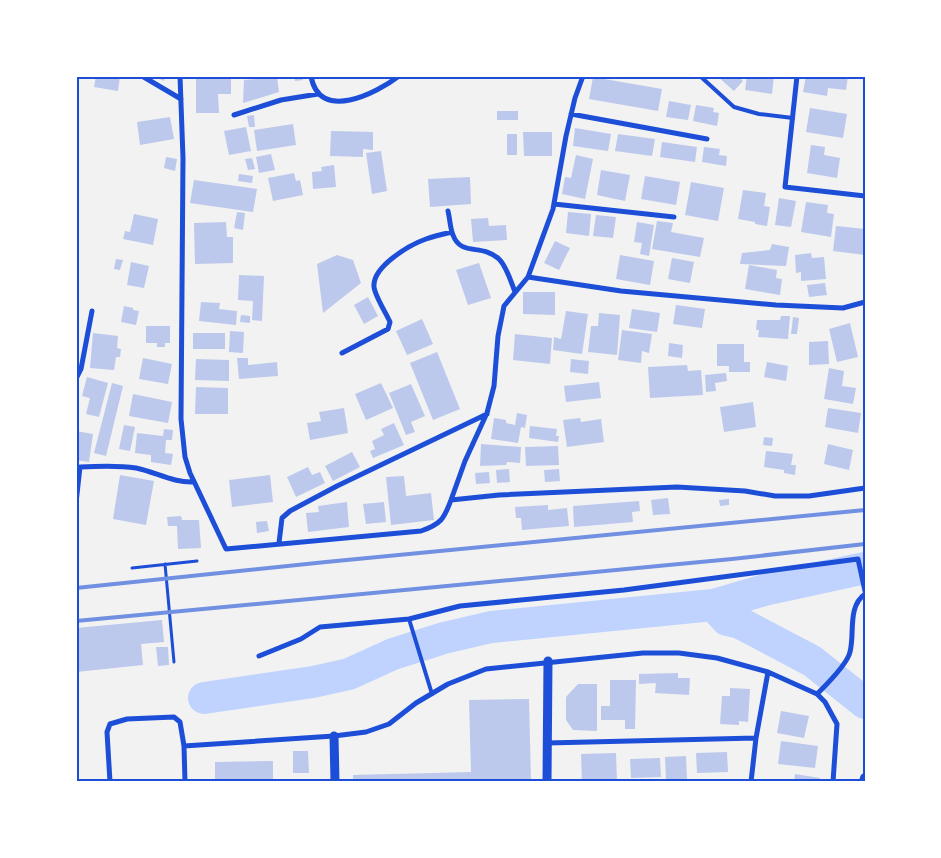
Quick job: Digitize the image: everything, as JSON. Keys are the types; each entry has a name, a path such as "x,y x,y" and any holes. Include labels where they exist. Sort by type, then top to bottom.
{"main road":[{"path":"864,782 865,778"}],"street":[{"path":"142,76 181,99"},
{"path":"180,76 183,158 180,419 185,457 194,482 226,549 421,531 435,526 445,516 465,462 487,414 494,386 501,316 507,300 528,277 546,231 554,204 571,114 583,76"},
{"path":"310,76 318,94 328,100 357,99 388,85 400,76"},
{"path":"797,76 785,186 865,196"},
{"path":"234,115 281,100 318,94"},
{"path":"571,114 707,139"},
{"path":"554,204 674,217"},
{"path":"448,211 452,232 456,241 462,248 488,252 500,260 504,264 515,292"},
{"path":"342,353 388,329 390,322 374,288 375,278 383,267 402,251 424,240 452,232"},
{"path":"528,277 621,291 776,305 843,308 865,302"},
{"path":"76,379 81,369 92,311"},
{"path":"280,544 282,518 290,511 337,486 487,414"},
{"path":"76,503 78,466 109,465 137,468 183,483 194,482"},
{"path":"451,500 499,495 677,488 745,491 762,495 809,496 865,488"},
{"path":"259,656 301,639 320,627 409,619 460,606 624,590 858,559 865,592 859,598 853,613 850,653 842,666 819,692"},
{"path":"184,746 334,736 378,729 389,724 416,703 432,694 461,678 486,669 643,653 679,653 717,658 768,672 819,692 838,724 833,782"},
{"path":"547,782 548,662"},
{"path":"751,782 756,738 768,672"},
{"path":"110,782 107,732 110,724 127,719 174,717 180,722 184,746 185,782"},
{"path":"334,736 335,782"},
{"path":"546,743 756,738"}],"lane":[{"path":"700,76 734,107 759,114 793,118"},
{"path":"409,619 432,694"}],"path":[{"path":"132,568 197,562"},
{"path":"165,564 174,662"}],"building":[{"path":"96,76 120,76 118,91 94,87"},
{"path":"153,76 165,76 164,81"},
{"path":"196,76 231,76 231,94 218,94 219,113 196,113"},
{"path":"294,76 302,76 303,80 295,81"},
{"path":"717,76 738,76 743,81 734,91"},
{"path":"747,76 774,76 772,94 745,90"},
{"path":"806,76 848,76 846,90 828,88 827,96 803,92"},
{"path":"277,77 279,92 243,103 244,80"},
{"path":"593,77 662,89 658,111 589,99"},
{"path":"669,101 691,105 688,120 666,117"},
{"path":"696,105 714,108 713,112 719,113 717,126 693,121"},
{"path":"810,108 847,114 843,138 806,132"},
{"path":"497,111 518,111 518,120 497,120"},
{"path":"254,115 255,127 249,127 247,116"},
{"path":"170,117 174,139 140,145 137,122"},
{"path":"293,124 296,145 257,151 254,130"},
{"path":"246,127 251,151 229,155 224,131"},
{"path":"575,128 611,134 608,151 573,146"},
{"path":"331,131 373,132 373,150 363,149 363,157 330,156"},
{"path":"523,132 552,132 552,156 524,156"},
{"path":"507,134 517,134 517,155 507,155"},
{"path":"618,134 655,139 652,156 615,151"},
{"path":"662,142 697,147 695,162 660,157"},
{"path":"811,145 825,147 824,155 840,158 837,178 807,173"},
{"path":"704,147 720,149 719,155 727,156 726,166 702,162"},
{"path":"381,151 387,191 372,194 366,153"},
{"path":"271,154 275,170 259,173 256,157"},
{"path":"576,155 593,159 585,199 562,194 565,177 571,178"},
{"path":"166,157 177,159 175,171 164,168"},
{"path":"252,158 255,169 248,170 245,159"},
{"path":"334,165 336,187 313,189 312,172 322,171 321,167"},
{"path":"601,170 630,175 625,201 597,195"},
{"path":"294,173 296,181 300,180 303,195 273,201 268,178"},
{"path":"239,174 253,176 252,183 238,181"},
{"path":"645,176 680,182 676,205 641,199"},
{"path":"470,177 471,204 430,207 428,179"},
{"path":"194,180 257,189 253,212 190,203"},
{"path":"691,182 724,188 718,221 685,215"},
{"path":"743,190 766,193 764,206 770,207 767,226 738,219"},
{"path":"779,198 796,201 791,227 775,225"},
{"path":"806,202 828,205 827,213 834,214 831,237 801,232"},
{"path":"237,212 245,213 243,230 234,228"},
{"path":"568,212 591,214 589,236 566,233"},
{"path":"134,214 158,219 153,245 123,239 125,231 130,232"},
{"path":"596,215 616,217 613,238 593,236"},
{"path":"488,218 489,226 506,225 507,240 473,242 471,219"},
{"path":"657,221 673,223 671,232 704,238 700,257 652,249"},
{"path":"226,222 227,237 233,237 233,263 195,264 194,223"},
{"path":"637,222 654,225 649,256 640,254 642,243 634,242"},
{"path":"836,226 865,229 865,255 833,251"},
{"path":"555,241 570,248 559,270 544,263"},
{"path":"772,244 789,247 786,266 740,264 742,253 770,250"},
{"path":"811,253 812,258 824,257 826,279 801,281 801,272 796,273 795,255"},
{"path":"337,255 353,260 361,283 323,313 317,264"},
{"path":"620,255 654,261 650,285 616,279"},
{"path":"672,258 694,262 690,283 668,279"},
{"path":"116,259 123,260 120,270 114,269"},
{"path":"131,262 149,266 144,288 127,285"},
{"path":"479,263 491,298 468,305 456,270"},
{"path":"749,265 777,270 776,278 782,279 780,295 745,289"},
{"path":"239,275 264,276 262,321 252,320 253,301 238,300"},
{"path":"825,283 827,295 809,297 807,285"},
{"path":"523,292 555,292 555,315 523,314"},
{"path":"368,297 378,316 364,324 354,305"},
{"path":"201,302 220,303 219,309 237,311 236,325 199,321"},
{"path":"676,305 705,309 702,328 673,324"},
{"path":"124,306 139,311 136,325 121,322"},
{"path":"632,309 660,313 657,332 629,328"},
{"path":"566,311 588,314 582,354 553,350 554,337 561,339"},
{"path":"599,313 620,315 617,355 588,352 591,326 598,326"},
{"path":"241,315 250,316 250,323 240,322"},
{"path":"781,316 790,316 788,339 758,337 759,330 756,330 757,320 780,320"},
{"path":"793,317 799,318 797,334 791,334"},
{"path":"422,319 433,344 407,355 396,331"},
{"path":"850,323 858,357 837,362 829,329"},
{"path":"146,326 170,326 170,343 165,343 165,347 157,347 157,343 146,343"},
{"path":"622,330 652,334 649,353 642,351 641,363 618,360"},
{"path":"230,331 244,332 243,353 229,352"},
{"path":"93,333 118,336 117,348 121,349 120,357 116,357 114,370 90,368"},
{"path":"193,333 225,333 225,349 193,349"},
{"path":"515,334 552,338 550,364 513,360"},
{"path":"828,341 829,364 809,365 809,342"},
{"path":"669,343 683,345 682,358 668,356"},
{"path":"717,344 744,344 744,362 750,362 750,372 729,372 729,366 717,366"},
{"path":"437,352 460,409 433,420 410,363"},
{"path":"143,358 172,364 168,384 139,379"},
{"path":"237,358 248,358 248,365 277,362 278,376 239,379"},
{"path":"196,359 229,360 229,381 195,380"},
{"path":"571,359 589,361 588,374 570,372"},
{"path":"767,362 788,366 786,381 764,377"},
{"path":"687,365 688,371 701,370 703,395 650,398 648,367"},
{"path":"829,368 844,371 842,386 856,388 853,404 824,399"},
{"path":"726,373 727,381 715,383 716,391 706,392 705,375"},
{"path":"87,377 108,383 99,417 86,414 90,398 82,396"},
{"path":"599,382 601,398 566,402 564,386"},
{"path":"112,383 123,386 106,456 94,453"},
{"path":"381,383 393,408 366,420 355,394"},
{"path":"411,384 425,416 411,422 415,432 406,435 389,393"},
{"path":"196,387 228,388 228,414 195,414"},
{"path":"133,394 172,402 168,423 129,416"},
{"path":"753,402 756,427 724,432 720,407"},
{"path":"344,408 348,433 310,440 307,423 321,421 319,412"},
{"path":"828,408 861,413 858,433 825,427"},
{"path":"517,413 527,415 525,428 521,427 518,443 491,439 494,418 506,420 506,423 515,425"},
{"path":"580,418 581,422 601,419 604,442 567,447 563,420"},
{"path":"394,423 404,445 373,458 370,451 375,449 372,441 384,435 381,429"},
{"path":"124,425 135,427 130,451 119,449"},
{"path":"530,426 557,429 556,436 559,436 558,442 529,438"},
{"path":"164,429 173,430 172,440 166,440 165,453 173,454 171,465 151,462 151,455 135,453 137,433 163,436"},
{"path":"76,431 93,434 89,462 76,460"},
{"path":"764,437 773,438 772,446 763,445"},
{"path":"481,444 521,447 520,463 507,462 506,465 480,466"},
{"path":"828,444 853,450 849,470 824,464"},
{"path":"558,446 559,465 526,466 525,447"},
{"path":"766,451 793,454 791,465 796,465 795,475 784,473 784,470 764,467"},
{"path":"352,452 360,467 333,481 325,466"},
{"path":"308,467 312,475 320,472 325,483 296,497 287,477"},
{"path":"509,469 510,482 497,483 496,470"},
{"path":"559,469 560,481 545,482 544,470"},
{"path":"489,472 490,483 476,484 475,473"},
{"path":"120,475 154,481 146,525 113,519"},
{"path":"270,475 273,502 232,507 229,480"},
{"path":"404,476 406,496 431,493 434,520 391,525 386,477"},
{"path":"668,498 670,514 653,515 651,500"},
{"path":"729,499 729,505 720,506 719,500"},
{"path":"639,501 640,511 632,512 633,522 574,527 573,506"},
{"path":"347,502 349,527 308,532 306,513 319,512 318,506"},
{"path":"384,502 386,522 366,524 363,504"},
{"path":"548,505 548,510 567,508 569,526 522,530 521,518 516,518 515,507"},
{"path":"181,516 182,520 199,520 201,548 178,549 177,526 168,526 167,517"},
{"path":"267,521 269,531 257,533 256,522"},
{"path":"162,620 164,642 141,644 143,665 76,672 76,628"},
{"path":"156,647 168,647 169,665 158,666"},
{"path":"678,673 678,678 690,678 689,695 655,693 656,683 639,684 639,674"},
{"path":"610,680 636,680 635,729 625,729 625,720 601,720 601,706 610,706"},
{"path":"578,684 597,684 597,731 573,730 566,720 566,697"},
{"path":"730,688 750,689 748,722 739,721 739,725 720,724 722,696 730,696"},
{"path":"529,699 531,782 353,782 353,775 471,772 469,700"},
{"path":"781,711 809,716 804,738 777,733"},
{"path":"781,741 818,746 815,768 778,764"},
{"path":"293,751 308,751 309,773 293,773"},
{"path":"727,752 728,772 697,773 696,753"},
{"path":"616,753 617,782 582,782 581,754"},
{"path":"686,756 687,779 666,780 665,757"},
{"path":"660,758 661,777 631,778 630,759"},
{"path":"273,761 273,782 215,782 215,762"},
{"path":"795,774 820,778 820,782 794,782"}],"waterway":[{"path":"204,698 313,682 349,674 393,654 444,638 491,627 713,605 768,589 865,568"},
{"path":"713,605 727,620 740,623 812,661 865,703"}],"railway":[{"path":"76,588 865,510"},
{"path":"76,621 732,559 865,544"}]}
